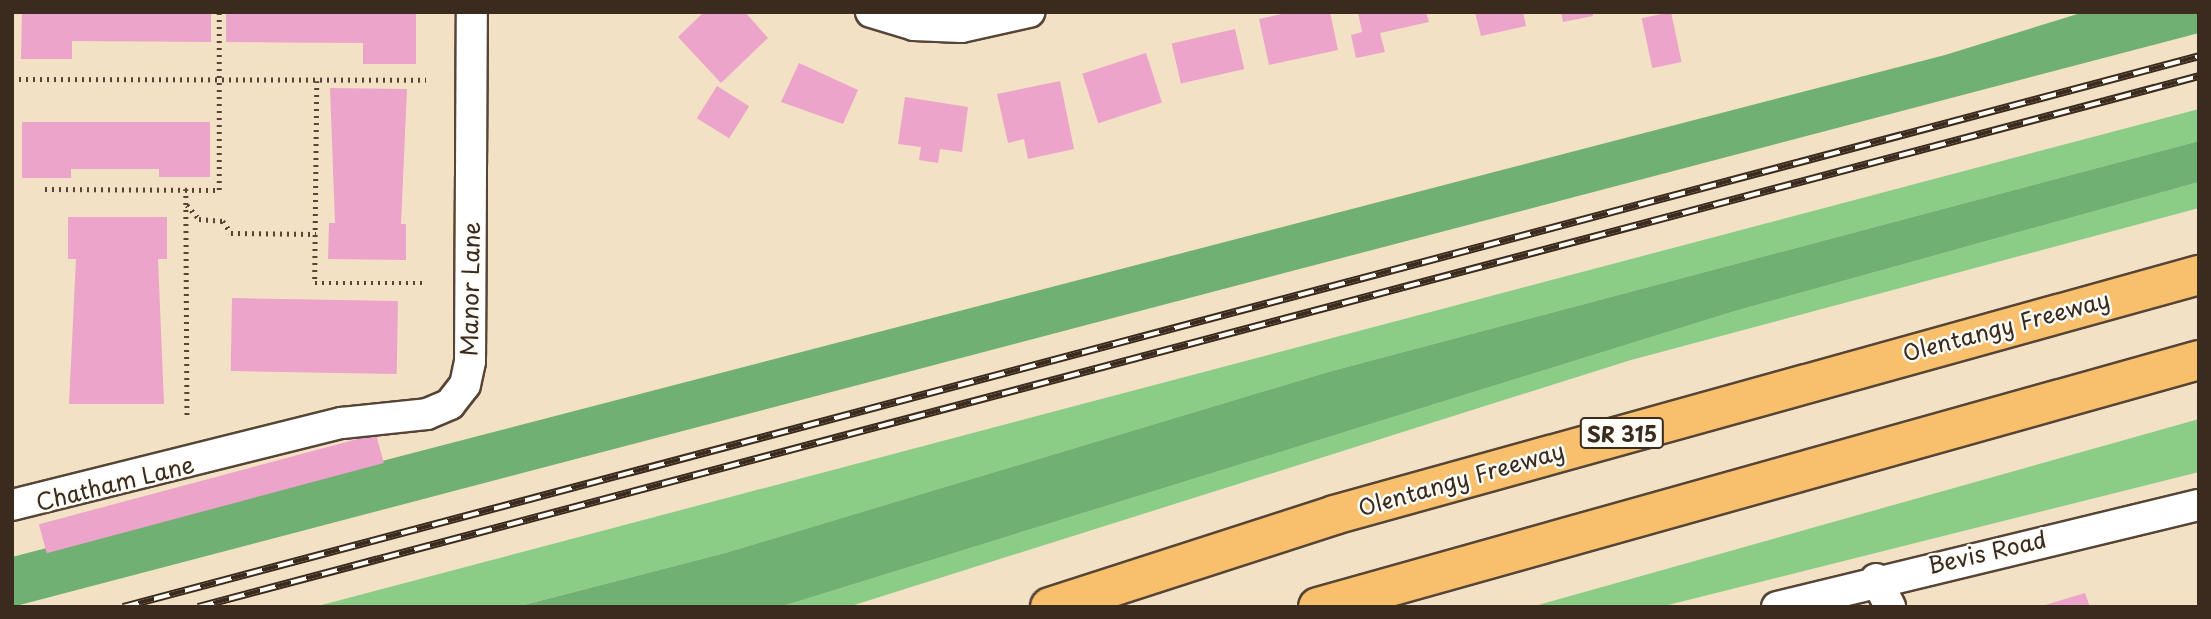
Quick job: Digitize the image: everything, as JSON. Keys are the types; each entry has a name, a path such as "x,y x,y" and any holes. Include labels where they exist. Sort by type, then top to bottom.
{"highway":[{"name":"Olentangy Freeway","path":"1050,607 1334,515 2199,275"},
{"path":"1318,607 2199,360"}],"street":[{"name":"Manor Lane","path":"218,457 342,424 427,414 450,404 465,385 472,12"},
{"path":"871,12 914,25 961,27 1030,12"},
{"name":"Chatham Lane","path":"12,505 218,457"},
{"name":"Bevis Road","path":"1777,607 1876,579 2199,505"},
{"path":"1876,579 1890,607"}],"path":[{"path":"45,189 219,190 219,12"},
{"path":"12,79 426,80"},
{"path":"317,81 315,283 425,283"},
{"path":"186,189 187,418"},
{"path":"186,204 199,219 223,221 231,233 316,234"}],"green space":[{"path":"2084,12 2199,12 2199,33 12,607 12,557 1945,55"},
{"path":"2199,109 2199,141 1328,372 725,553 516,607 314,607"},
{"path":"2199,141 2199,182 1735,311 780,607 516,607 725,553 1328,372"},
{"path":"2199,182 2199,208 1631,360 848,607 780,607 1735,311"},
{"path":"2199,419 2199,472 1660,607 1531,607"}],"building":[{"path":"22,12 211,12 211,42 72,41 72,59 21,59"},
{"path":"226,12 416,12 416,64 363,64 363,43 226,42"},
{"path":"704,12 745,12 768,38 721,83 678,37"},
{"path":"1291,12 1330,12 1338,50 1269,65 1259,19"},
{"path":"1358,12 1426,12 1429,22 1380,33 1385,52 1356,58 1351,35 1362,32"},
{"path":"1475,12 1523,12 1526,26 1481,36"},
{"path":"1561,12 1592,12 1593,16 1563,22"},
{"path":"1671,12 1682,62 1652,68 1642,18"},
{"path":"1235,29 1244,69 1181,84 1172,44"},
{"path":"1146,53 1162,102 1098,123 1082,74"},
{"path":"799,63 858,90 843,124 781,102"},
{"path":"1060,81 1074,149 1028,159 1024,139 1008,143 997,94"},
{"path":"717,86 749,106 729,138 697,118"},
{"path":"330,88 407,89 401,224 406,224 406,260 328,259 329,223 335,223"},
{"path":"905,97 968,107 962,152 940,149 938,163 919,160 921,147 898,144"},
{"path":"22,122 210,122 210,177 159,177 159,169 71,169 71,178 22,178"},
{"path":"68,217 167,217 167,259 158,259 164,404 69,404 76,259 68,259"},
{"path":"232,298 398,301 397,374 231,371"},
{"path":"376,434 384,463 47,553 39,524"},
{"path":"2085,593 2090,607 2042,607 2042,606"}],"railway":[{"path":"123,607 2199,56"},
{"path":"198,607 2199,76"}]}
